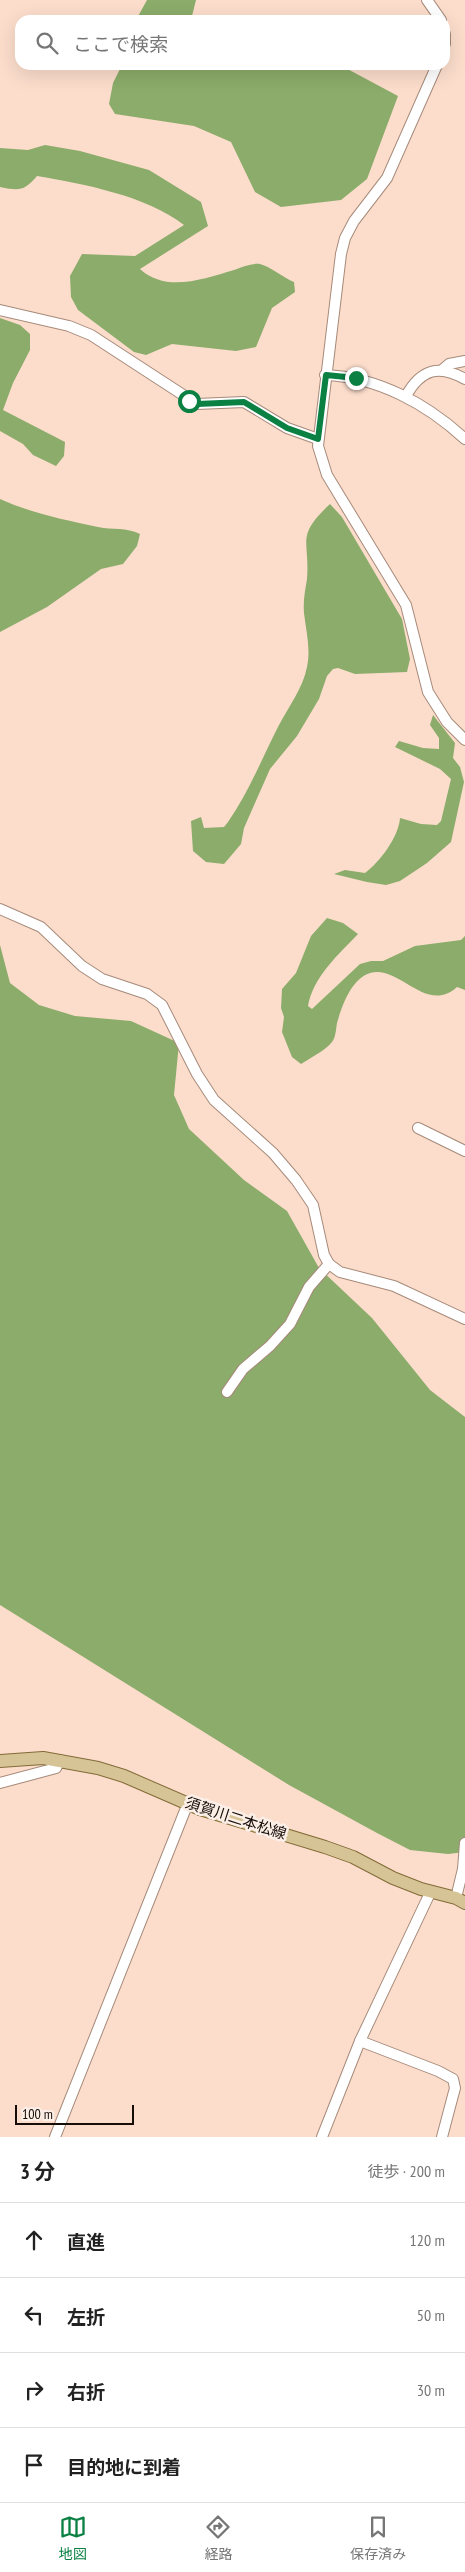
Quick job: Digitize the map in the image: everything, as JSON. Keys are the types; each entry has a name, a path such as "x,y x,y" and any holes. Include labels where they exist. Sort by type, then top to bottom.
{"main road":[{"name":"須賀川二本松線","path":"0,1761 43,1758 60,1760 124,1776 200,1809 353,1857 393,1878 430,1893 461,1900"}],"street":[{"path":"427,0 438,15"},
{"path":"435,70 387,178 364,206 345,238 341,254 318,439 322,462 327,475 406,604 428,692 447,722 465,740"},
{"path":"0,310 69,326 91,335 197,404 244,402 287,428 318,439"},
{"path":"442,370 449,364 465,361"},
{"path":"406,396 415,381 438,369 465,379"},
{"path":"326,375 356,378 406,396 465,439"},
{"path":"0,909 41,928 82,966 102,979 147,994 162,1005 197,1074 214,1100 284,1164 311,1201 329,1264 340,1272 394,1286 465,1319"},
{"path":"418,1128 465,1150"},
{"path":"227,1392 243,1368 270,1346 290,1324 309,1286 329,1264"},
{"path":"0,1783 56,1768 60,1760"},
{"path":"55,2137 188,1803"},
{"path":"461,1900 465,1843"},
{"path":"322,2137 360,2041 430,1893"},
{"path":"360,2041 438,2071 453,2079 456,2088 442,2137"}],"green space":[{"path":"147,0 196,0 192,15 139,15"},
{"path":"120,70 349,70 398,96 367,179 341,200 281,207 255,192 231,142 194,126 115,114 109,104 113,83"},
{"path":"45,145 80,151 149,170 201,202 208,226 140,269 150,276 161,281 185,282 260,264 294,282 295,292 272,308 256,347 236,351 172,344 146,355 134,352 78,310 71,297 70,276 82,254 135,256 184,225 152,206 134,199 75,183 37,176 29,185 21,189 0,187 0,148 28,150"},
{"path":"0,318 20,325 30,334 30,350 13,383 3,410 65,442 64,456 56,466 33,455 23,444 0,431"},
{"path":"0,499 61,519 135,532 140,534 137,546 123,564 101,569 47,607 0,632"},
{"path":"330,504 342,517 402,619 410,659 407,672 355,674 338,668 333,669 327,676 319,699 297,736 270,769 244,828 241,844 224,864 206,862 193,851 191,821 201,817 204,828 224,827 228,822 249,787 305,675 308,660 308,640 304,609 307,579 306,539 312,524"},
{"path":"433,715 455,743 453,758 460,767 464,782 451,842 427,863 400,881 386,885 334,874 345,870 365,873 371,868 382,856 392,840 400,818 421,824 437,825 441,821 451,779 440,769 395,747 399,741 423,748 439,749 439,738 430,725"},
{"path":"327,918 343,923 358,934 327,967 315,985 308,1006 312,1009 360,964 371,961 383,961 415,946 461,940 465,936 465,990 457,987 446,994 434,995 423,993 391,975 381,972 363,976 348,994 339,1016 332,1042 322,1051 301,1064 292,1057 282,1032 284,1017 281,1008 282,989 296,973 311,936"},
{"path":"0,945 10,983 39,1005 75,1016 131,1021 179,1043 174,1095 189,1129 244,1180 287,1211 319,1268 372,1318 430,1390 465,1417 465,1852 448,1854 410,1850 377,1833 289,1785 0,1605"}],"route":[{"path":"189,401 197,404 226,401 244,402 257,408 287,428 318,439 326,375 356,378"}]}
